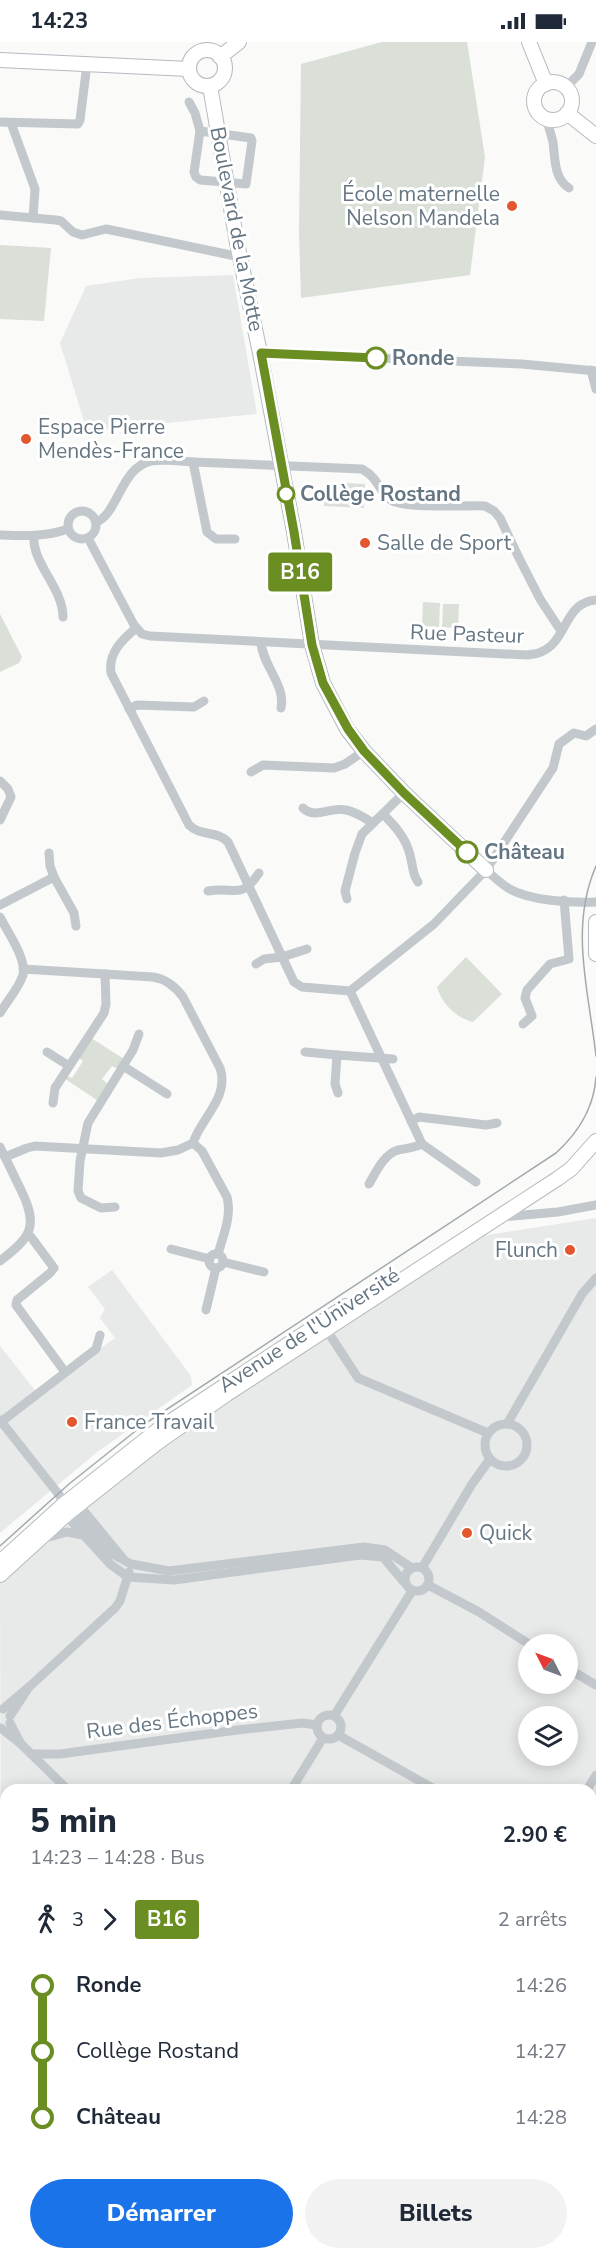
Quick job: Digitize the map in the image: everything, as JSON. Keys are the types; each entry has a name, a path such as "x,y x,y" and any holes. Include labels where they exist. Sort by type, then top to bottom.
{"street":[{"path":"220,57 239,42"},
{"path":"529,42 546,84"},
{"path":"566,87 579,74 592,42"},
{"path":"201,52 212,52 220,57 224,63 224,73 218,82 210,86 203,86 194,80 189,69 192,59 201,52"},
{"path":"0,60 189,69"},
{"path":"0,122 73,126 78,124 87,64"},
{"path":"557,82 566,87 572,98 567,113 558,119 541,115 535,104 537,92 546,84 557,82"},
{"name":"Boulevard de la Motte","path":"210,86 240,257 261,353 280,466 294,532 312,645 323,683 334,707 364,751 404,793 507,888 544,899 596,902"},
{"path":"189,102 195,112 200,131 195,175 200,180 242,186 247,183 252,141 248,137 200,131"},
{"path":"567,113 596,136"},
{"path":"547,118 553,143 554,161 562,183 569,188"},
{"path":"12,123 35,189 33,218"},
{"path":"0,215 59,220 73,232 82,235 106,229 240,257"},
{"path":"261,353 522,364 593,370 596,389"},
{"path":"96,522 105,517 136,468 152,461 362,470 373,475 386,496 393,501 404,504 490,508 501,518 540,598 561,631"},
{"path":"193,462 207,532 216,539 235,539"},
{"path":"77,512 87,512 96,522 95,532 88,538 75,538 68,529 70,518 77,512"},
{"path":"0,535 34,537 68,529"},
{"path":"34,537 34,548 63,604 63,617"},
{"path":"88,538 136,628 117,647 110,665 113,678 189,825 199,832 219,835 227,840 294,982 299,986 350,991 434,924 486,870 553,768 559,744 574,733 586,736 596,729"},
{"name":"Rue Pasteur","path":"136,628 142,634 150,636 527,655 543,652 554,643 574,610 585,602 596,600"},
{"path":"261,642 261,654 281,694 281,708"},
{"path":"129,709 137,705 194,707 204,700"},
{"path":"251,772 263,765 329,769 345,764 364,751"},
{"path":"0,781 8,789 11,797 0,820"},
{"path":"347,899 345,891 362,834 404,793"},
{"path":"303,808 310,813 348,810 373,823"},
{"path":"383,814 403,837 411,857 414,877 418,882"},
{"path":"49,854 54,877 74,913 76,926"},
{"path":"208,891 219,889 239,891 250,887 259,873"},
{"path":"0,906 54,877"},
{"path":"523,1024 532,1016 525,998 527,990 550,964 569,959 564,900"},
{"path":"0,917 20,955 23,969 20,982 0,1012"},
{"path":"596,922 596,954"},
{"path":"256,964 264,959 282,957 307,949"},
{"path":"5,1157 30,1147 161,1153 178,1150 193,1143 197,1131 220,1095 222,1083 220,1068 183,997 175,987 159,978 23,969"},
{"path":"53,1103 55,1088 104,1013 105,974"},
{"path":"350,991 422,1144 476,1182"},
{"path":"115,1207 101,1208 83,1200 79,1195 80,1161 89,1120 133,1050 139,1034"},
{"path":"47,1052 69,1066"},
{"path":"305,1052 393,1059"},
{"path":"337,1055 335,1084 338,1093"},
{"path":"123,1066 167,1094"},
{"path":"411,1121 419,1117 486,1125 497,1123"},
{"name":"Avenue de l'Université","path":"323,1326 564,1165 582,1149 596,1129"},
{"name":"Avenue de l'Université","path":"0,1562 159,1429 501,1217 571,1169 596,1141"},
{"path":"193,1143 202,1151 229,1205 206,1310"},
{"path":"369,1184 390,1154 422,1144"},
{"path":"0,1147 30,1209 31,1223 22,1243 0,1261"},
{"path":"501,1217 558,1212 596,1205"},
{"path":"27,1235 31,1237 54,1268 50,1274 19,1297 15,1305 65,1372"},
{"path":"171,1249 264,1272"},
{"path":"508,1425 582,1294 596,1278"},
{"path":"323,1326 352,1372 365,1383 488,1433"},
{"path":"100,1335 96,1349 1,1421 67,1507 108,1552 128,1563 169,1571 364,1547 385,1550 429,1576 428,1586 423,1590 412,1591"},
{"path":"508,1425 522,1432 526,1438 526,1451 521,1459 507,1466 501,1466 490,1459 485,1447 488,1433 492,1429 508,1425"},
{"path":"404,1582 406,1573 417,1568 490,1459"},
{"path":"67,1507 83,1535 110,1564 128,1577 174,1580 360,1555 383,1557 412,1591"},
{"name":"Avenue de l'Université","path":"0,1575 39,1540 67,1507"},
{"path":"39,1540 67,1532 83,1535"},
{"path":"21,1744 8,1712 1,1709 115,1608 120,1601 128,1577 128,1563"},
{"path":"428,1586 479,1612 518,1637"},
{"path":"334,1716 412,1591"},
{"path":"578,1674 596,1685"},
{"path":"1,1728 6,1727 28,1687"},
{"path":"324,1716 334,1716 341,1725 338,1735 331,1739 323,1738 318,1732 317,1725 324,1716"},
{"name":"Rue des Échoppes","path":"32,1754 60,1754 302,1723 317,1725"},
{"path":"1,1728 32,1754 62,1784"},
{"path":"338,1735 425,1784"},
{"path":"295,1784 323,1738"}],"shaded area":[{"path":"382,42 467,42 485,157 470,275 301,298 299,232 301,64"},
{"path":"0,245 51,248 44,321 0,319"},
{"path":"233,275 257,414 87,431 60,343 86,286 140,278"},
{"path":"326,482 365,484 364,508 324,506"},
{"path":"423,602 440,603 439,627 422,626"},
{"path":"443,604 459,604 458,628 442,627"},
{"path":"0,614 22,657 19,663 0,672"},
{"path":"466,957 502,994 473,1022 450,1009 442,999 437,987"},
{"path":"91,1038 124,1059 118,1069 112,1066 102,1079 108,1084 97,1100 65,1079 67,1076 72,1078 83,1061 79,1058"},
{"path":"596,1218 596,1784 1,1784 0,1579 80,1508 254,1378 474,1237"},
{"path":"112,1270 191,1376 192,1385 96,1453 0,1533 0,1346 37,1393 115,1338 100,1318 105,1309 88,1287"}],"tram line":[{"path":"596,866 588,889 582,936 596,1056"},
{"path":"0,1546 69,1484 143,1425 556,1153 584,1119 592,1099 596,1077"}],"bus line":[{"name":"B16","path":"376,358 261,353 312,645 323,683 334,707 355,741 404,793 467,852"}],"place":[{"name":"École maternelle Nelson Mandela","path":"512,206"},
{"name":"Ronde","path":"376,358"},
{"name":"Espace Pierre Mendès-France","path":"26,439"},
{"name":"Collège Rostand","path":"286,494"},
{"name":"Salle de Sport","path":"365,543"},
{"name":"Château","path":"467,852"},
{"name":"Flunch","path":"570,1250"},
{"name":"France Travail","path":"72,1422"},
{"name":"Quick","path":"467,1533"}]}
